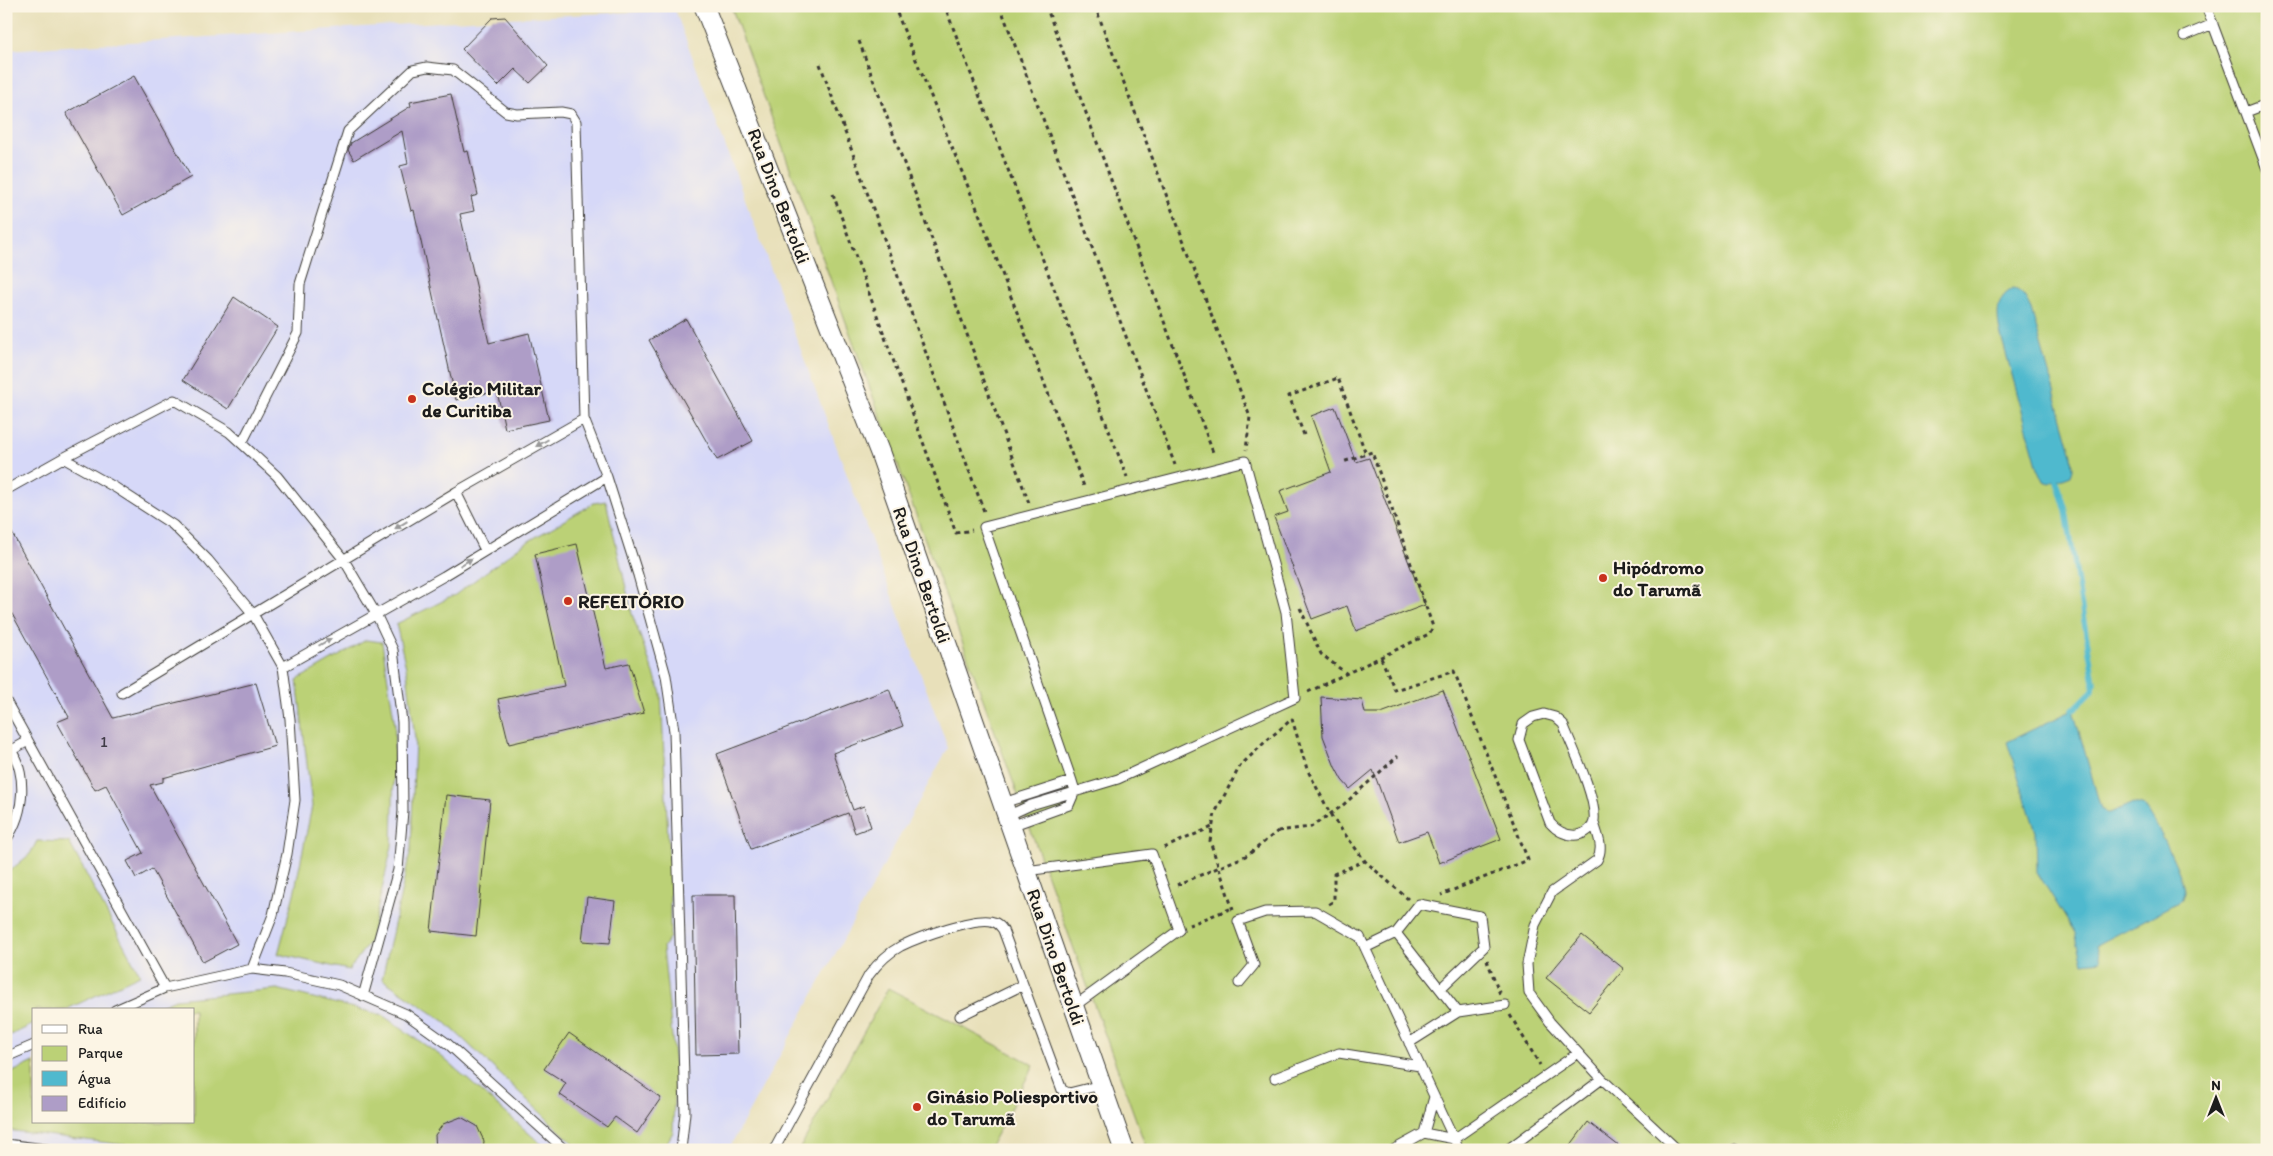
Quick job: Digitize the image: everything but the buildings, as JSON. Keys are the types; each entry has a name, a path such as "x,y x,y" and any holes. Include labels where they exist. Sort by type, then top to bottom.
{"street":[{"name":"Rua Dino Bertoldi","path":"704,6 880,453 1124,1150"}],"lane":[{"path":"2206,6 2267,169"},
{"path":"2184,36 2213,24"},
{"path":"242,443 298,333 300,284 348,131 413,70 427,67 453,70 506,112 517,114 562,112 571,114 576,122 584,419 607,477 638,574 666,676 674,731 685,1113 681,1150"},
{"path":"2246,112 2267,104"},
{"path":"6,490 174,400 229,432 242,443 277,476 344,560 376,614 393,650 402,722 403,811 398,870 363,996"},
{"path":"122,694 456,492 584,419"},
{"path":"63,458 116,488 173,525 208,560 253,614 283,666 290,719 295,800 287,854 273,915 252,969"},
{"path":"1007,815 1069,805 1075,791 987,527 1245,461 1286,612 1295,698 1118,780 1075,791"},
{"path":"283,666 376,614 607,477"},
{"path":"456,492 485,550"},
{"path":"6,701 165,988"},
{"path":"1594,823 1588,831 1579,835 1567,834 1556,829 1550,823 1519,740 1523,724 1533,717 1544,714 1555,717 1563,724 1594,810 1594,823 1601,845 1601,854 1597,860 1552,892 1536,924 1527,964 1529,993 1550,1022 1602,1080 1678,1150"},
{"path":"6,840 16,825 21,800 22,777 9,746 28,741"},
{"path":"1007,815 1072,781"},
{"path":"1026,871 1152,854 1179,930 1073,1007"},
{"path":"1365,948 1396,933 1419,904 1480,916 1484,947 1440,989"},
{"path":"1239,983 1254,965 1238,921 1265,912 1314,911 1360,937 1459,1150"},
{"path":"774,1150 869,975 885,957 901,946 966,923 981,920 994,922 1003,930 1062,1090 1069,1093 1101,1085"},
{"path":"1396,933 1458,1012"},
{"path":"120,1008 165,988 252,969 285,973 339,985 406,1014 448,1044 565,1150"},
{"path":"960,1016 1023,985"},
{"path":"1409,1043 1458,1012 1505,1006"},
{"path":"6,1057 32,1046"},
{"path":"1275,1078 1339,1053 1420,1066"},
{"path":"1392,1150 1424,1132 1454,1138 1578,1053"},
{"path":"1507,1150 1602,1080"},
{"path":"1424,1132 1434,1098"},
{"path":"6,1144 54,1150"}],"path":[{"path":"894,6 978,211 1089,501"},
{"path":"1000,6 1180,477"},
{"path":"1046,6 1219,468"},
{"path":"1095,6 1250,418 1245,461"},
{"path":"947,12 1132,490"},
{"path":"860,41 1034,515"},
{"path":"820,64 987,527 956,534 832,194"},
{"path":"1304,436 1290,396 1338,378 1366,454"},
{"path":"1295,698 1429,634 1433,627 1372,452 1342,462"},
{"path":"1298,603 1321,654 1347,674"},
{"path":"1238,921 1210,841 1215,813 1240,766 1292,719 1307,769 1332,817 1365,861 1404,898 1419,904 1528,860 1454,671 1394,690 1381,658"},
{"path":"1164,890 1248,855 1278,831 1311,827 1342,806 1398,756"},
{"path":"1152,854 1212,826"},
{"path":"1314,911 1334,902 1334,874 1365,861"},
{"path":"1179,930 1213,914 1232,908"}],"shaded area":[{"name":"Colégio Militar de Curitiba","path":"675,10 948,748 728,1150 6,1150 6,50 488,19"}],"green space":[{"name":"Hipódromo do Tarumã","path":"731,6 2267,6 2267,1150 1147,1150"},
{"path":"606,501 632,614 661,693 670,880 670,937 663,947 675,1066 673,1132 663,1150 580,1150 444,1021 382,979 411,848 415,739 407,672 396,624 455,595 522,545 594,503"},
{"path":"366,640 382,642 395,725 392,846 370,941 349,970 278,954 294,894 312,806 297,680"},
{"path":"37,841 69,842 140,975 69,1008 32,1008 32,1025 11,1035 6,1027 6,874 30,854"},
{"name":"Ginásio Poliesportivo do Tarumã","path":"888,988 1034,1065 988,1150 799,1150"},
{"path":"277,989 382,1015 441,1056 548,1150 165,1150 6,1130 6,1075 32,1063 32,1124 195,1124 195,1008 155,1008 175,999"}],"water":[{"path":"2013,289 2022,294 2031,309 2072,455 2073,469 2071,475 2050,483 2044,481 2038,468 2000,332 1998,313 2000,302 2007,292"},
{"path":"2073,710 2101,809 2110,813 2133,803 2144,806 2162,835 2175,862 2184,893 2181,901 2097,945 2101,961 2083,963 2075,933 2037,872 2036,832 2007,742"}],"waterway":[{"path":"2057,481 2066,511 2094,682 2093,690 2073,710"}],"place":[{"name":"Colégio Militar de Curitiba","path":"412,399"},
{"name":"Hipódromo do Tarumã","path":"1603,578"},
{"name":"REFEITÓRIO","path":"568,601"},
{"name":"Ginásio Poliesportivo do Tarumã","path":"917,1107"}]}
